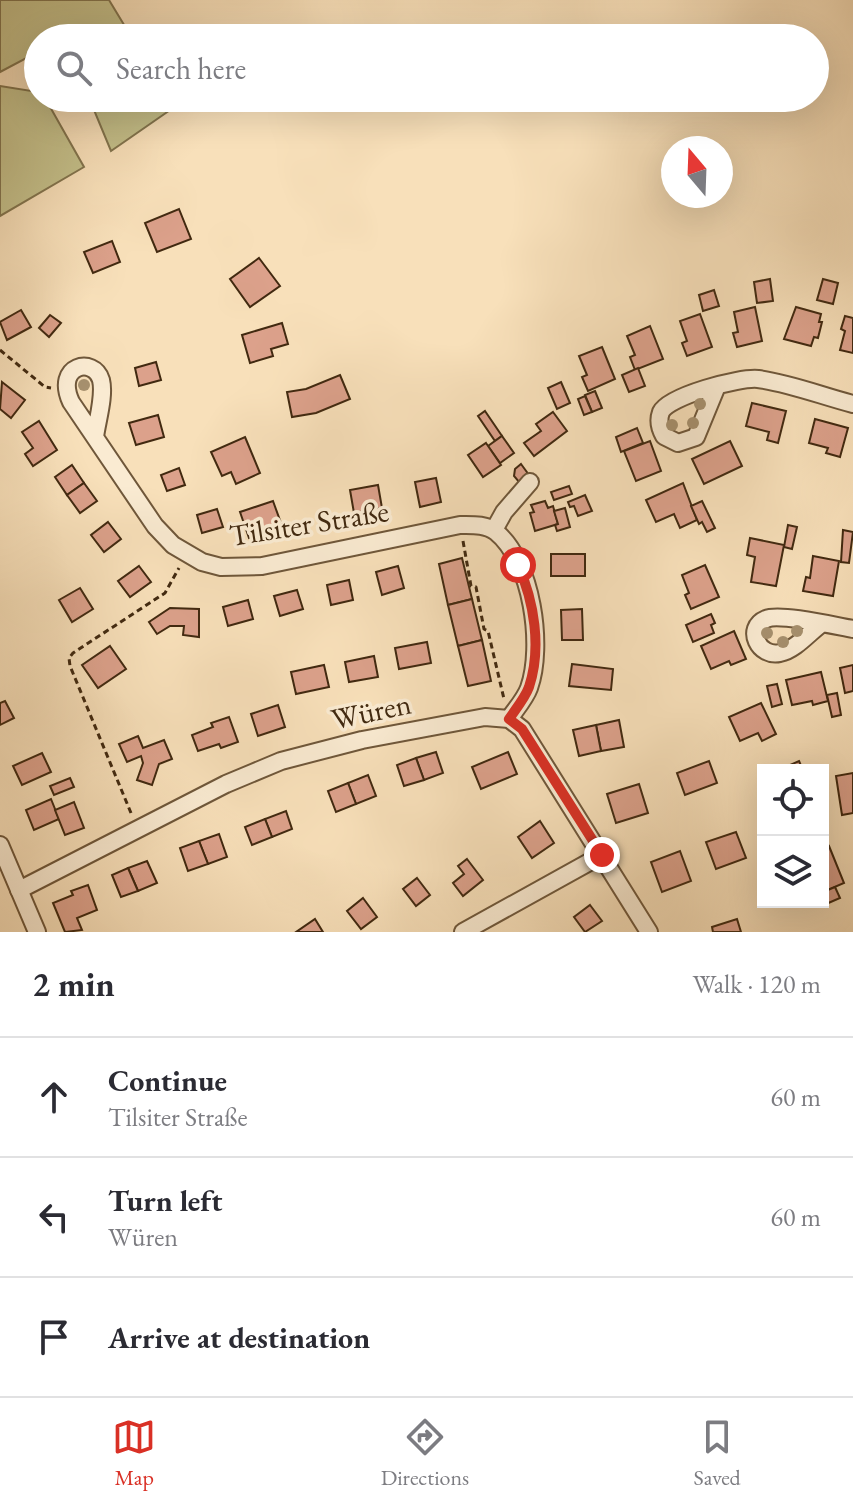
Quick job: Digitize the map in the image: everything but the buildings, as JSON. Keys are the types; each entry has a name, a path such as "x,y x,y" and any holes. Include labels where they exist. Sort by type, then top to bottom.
{"street":[{"path":"65,389 67,377 76,369 85,366 100,377 102,387 95,437"},
{"path":"717,386 736,380 759,379 853,404"},
{"name":"Tilsiter Straße","path":"65,389 155,526 186,554 221,567 241,568 460,525 478,525 494,530"},
{"path":"530,482 504,512 494,530 518,565 526,584 535,624 529,688 509,719 522,729 649,932"},
{"path":"821,624 853,629"},
{"name":"Würen","path":"19,890 239,778 311,752 485,717 509,719"},
{"path":"0,845 37,932"},
{"path":"463,932 602,855"}],"path":[{"path":"0,350 45,387 65,389"},
{"path":"460,525 471,586 476,587 484,629 488,631 509,719"},
{"path":"138,829 69,658 165,593 186,554"}],"shaded area":[{"path":"0,0 109,0 124,24 24,24 24,59 0,72"},
{"path":"0,86 24,90 24,112 53,112 84,167 0,216"},
{"path":"95,112 167,112 111,151"}],"route":[{"path":"518,565 532,605 535,647 529,688 509,719 522,729 602,855"}]}
